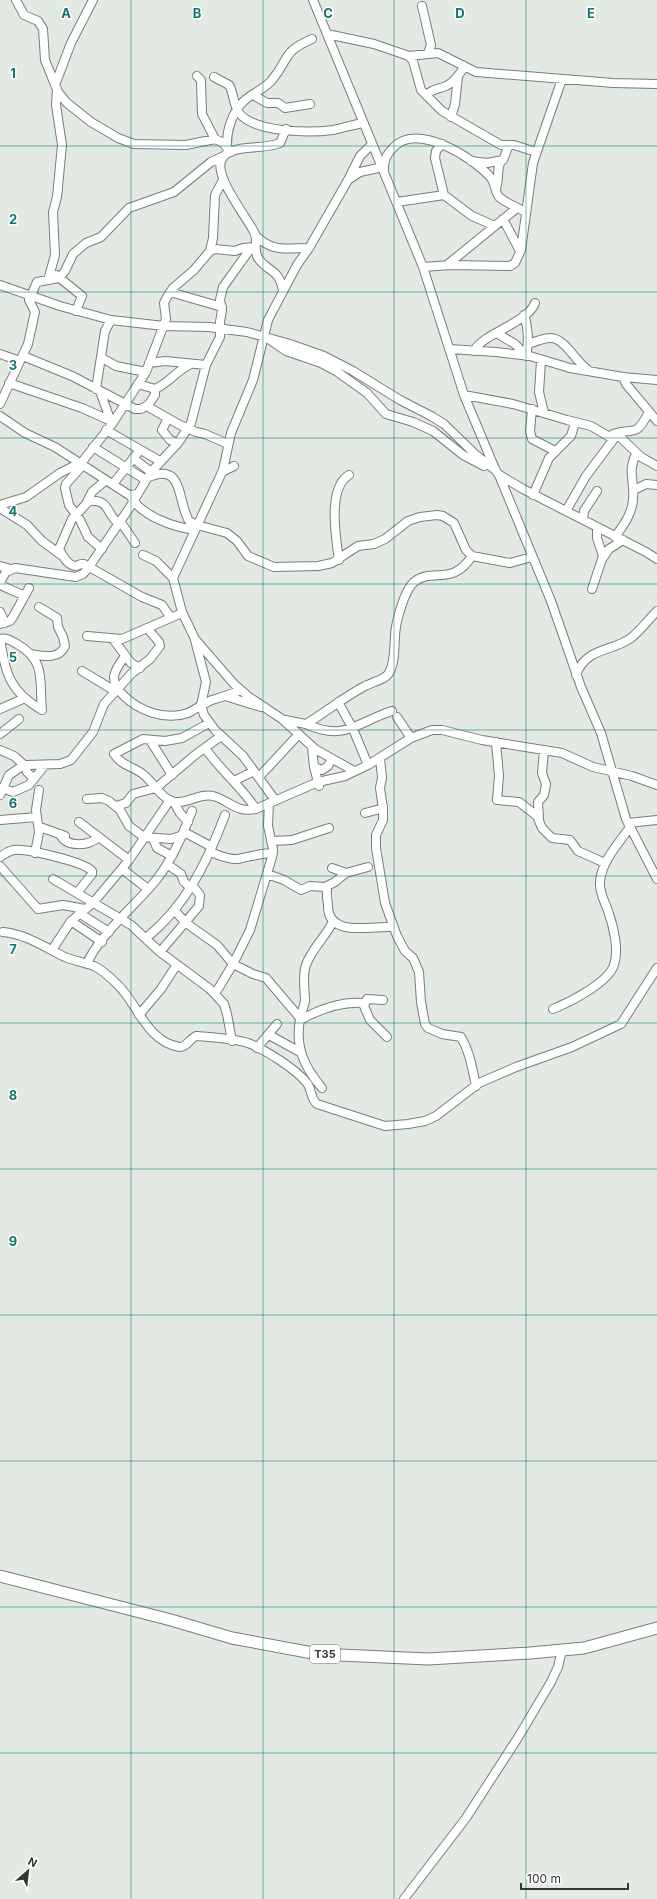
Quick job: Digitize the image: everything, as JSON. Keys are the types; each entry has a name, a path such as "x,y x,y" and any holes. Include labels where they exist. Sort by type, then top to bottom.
{"highway":[{"name":"T35","path":"0,1576 232,1638 318,1654 428,1659 562,1650 584,1648 657,1628"}],"street":[{"path":"16,0 24,15 38,22 43,29 45,60 56,87 63,99 91,122 130,143 186,145 215,139"},
{"path":"48,280 56,246 53,212 57,200 62,145 56,105 56,87 72,42 93,0"},
{"path":"313,0 328,34 362,123 397,202 422,267 464,395 551,601 576,675 601,733 621,805 629,825 657,879"},
{"path":"422,6 431,45 428,53"},
{"path":"328,34 374,44 409,56 438,53 476,72 562,79 657,84"},
{"path":"309,248 276,248 264,244 255,235 223,180 220,168 227,152 230,126 237,110 245,100 272,81 290,51 298,45 312,39"},
{"path":"409,56 413,61 418,85 426,95 451,117 501,145 520,146 536,152"},
{"path":"426,95 432,90 449,84 458,76 464,67"},
{"path":"197,76 201,80 202,114 215,139 227,152"},
{"path":"451,117 455,104 458,76"},
{"path":"214,77 229,85 237,110 242,116 252,123 306,132 322,131 362,123"},
{"path":"422,267 447,265 510,266 515,263 520,251 529,186 536,152 562,79"},
{"path":"253,95 267,103 278,103 285,108 310,104"},
{"path":"0,404 28,344 35,317 35,309 29,300 37,282 59,278 65,271 73,254 86,243 101,237 129,208 174,192 211,162 227,152 275,145 281,142 286,129"},
{"path":"383,169 384,159 400,141 422,137 442,144 470,161 490,177 500,198 526,212"},
{"path":"173,578 222,472 228,444 250,390 268,320 283,290 309,248 360,156 372,144"},
{"path":"442,144 436,151 435,158 444,195 472,216 495,226"},
{"path":"496,188 499,181 498,167 501,161 505,159 509,145"},
{"path":"470,161 487,163 501,161"},
{"path":"348,180 360,172 383,169"},
{"path":"102,549 88,537 84,526 68,505 65,488 68,481 146,372 164,326 166,318 164,303 170,292 179,282 194,270 210,251 213,238 215,195 223,180"},
{"path":"397,202 444,195"},
{"path":"447,265 518,208"},
{"path":"503,220 520,251"},
{"path":"0,566 11,569 24,568 76,577 83,574 89,567 119,522 131,498 138,494 160,461 178,443 188,428 194,415 199,388 206,365 220,337 222,307 220,300 226,282 253,248 255,235"},
{"path":"210,251 215,249 235,251 243,248 253,248"},
{"path":"253,248 260,261 278,275 283,290"},
{"path":"51,271 82,296 76,310"},
{"path":"0,286 111,320 164,326 209,327 264,336 324,356 353,371 400,400 444,424 476,455 496,471 533,495 646,552 657,560"},
{"path":"170,292 222,307"},
{"path":"474,351 478,344 498,334 533,309 535,303"},
{"path":"524,315 528,328 526,356"},
{"path":"109,425 106,409 98,390 105,331 111,320"},
{"path":"498,334 515,344 526,356"},
{"path":"264,336 286,351 321,363 336,371 367,393 386,414 427,428 463,455 496,471"},
{"path":"528,344 549,338 557,339 581,365 590,371"},
{"path":"449,349 496,352 526,356 542,361 622,377 657,380"},
{"path":"0,354 21,358 55,369 138,410 148,405 155,395 155,389"},
{"path":"102,358 116,366 146,372"},
{"path":"149,363 162,360 206,365"},
{"path":"542,361 539,392 544,413"},
{"path":"155,389 181,369 191,364"},
{"path":"622,377 626,384 656,420 647,424 642,424"},
{"path":"9,383 82,408 109,425 140,450 160,461"},
{"path":"138,384 155,389"},
{"path":"464,395 513,404 592,426 624,440 636,454 657,466"},
{"path":"106,409 111,397"},
{"path":"148,405 168,418 196,432 205,434 228,444"},
{"path":"532,409 530,431 532,439 555,451"},
{"path":"566,511 586,476 612,436 616,433 634,432 642,424 649,412"},
{"path":"0,416 25,433 45,441 110,482 145,511 171,524 227,533 237,541 248,556 274,567 325,566 339,560 358,546 374,544 386,538 408,521 420,517 437,515 443,516 454,523 463,545 472,556 510,563 532,557"},
{"path":"168,418 162,430 170,440 178,443"},
{"path":"533,495 549,458 571,436 575,422"},
{"path":"93,447 126,468 149,476 164,472 174,479 179,487 186,516 196,527"},
{"path":"63,557 59,545 75,514 87,502 92,492 110,482 126,468 140,450"},
{"path":"592,589 602,558 619,539 632,509 634,490 630,470 636,454"},
{"path":"134,458 149,476"},
{"path":"0,507 26,497 49,480 81,464"},
{"path":"222,472 234,466"},
{"path":"339,560 334,516 338,486 343,478 348,475"},
{"path":"634,490 646,484 657,486"},
{"path":"582,519 584,511 597,491"},
{"path":"87,502 92,500 102,503 109,510 112,518 119,522 135,543"},
{"path":"0,507 27,525 42,541 74,566 82,563 142,597 162,605 171,618"},
{"path":"597,528 597,538 601,547 602,558"},
{"path":"143,554 156,561 173,578 182,613 195,639 206,682 201,706 209,723 233,746 256,774 272,801 268,826 272,841 273,853 267,874 253,921 233,964 215,994"},
{"path":"306,724 338,702 367,685 387,676 390,672 399,617 406,595 414,582 428,577 456,572 467,564 472,556"},
{"path":"11,569 0,584 25,596"},
{"path":"0,612 3,624 13,617 29,588"},
{"path":"31,654 50,656 60,654 65,646 65,642 58,627 57,618 39,607"},
{"path":"576,675 578,668 593,653 630,638 643,627 657,611"},
{"path":"87,636 122,639 182,613"},
{"path":"45,765 32,784 19,790 1,792 9,775 25,765 45,765 68,762 71,760 93,732 104,704 132,673 150,659 160,644 147,628"},
{"path":"3,638 11,641 31,654 39,667 42,679 42,710 25,698 10,682 0,639 3,638"},
{"path":"113,639 131,663 140,668"},
{"path":"195,639 241,690 282,719 312,747 333,762 354,771"},
{"path":"39,667 50,656"},
{"path":"116,690 114,674 125,656"},
{"path":"82,671 116,690 137,707 156,714 182,714 241,690"},
{"path":"225,696 264,707"},
{"path":"0,708 25,698"},
{"path":"338,702 354,729 368,765"},
{"path":"282,719 332,731 354,729 373,717 395,714 411,738"},
{"path":"0,734 19,719"},
{"path":"188,822 172,801 156,788 144,775 123,764 114,754 141,740 165,741 182,738 209,723"},
{"path":"296,723 300,735"},
{"path":"172,801 180,802 207,795 214,796 240,810 256,809 272,801 345,776 368,765 423,732 442,730 496,742 562,753 593,767 632,776 657,786"},
{"path":"234,781 256,774 300,735"},
{"path":"116,806 126,803 133,794 156,788 221,736"},
{"path":"150,740 172,775"},
{"path":"496,742 499,776 497,800 519,802 539,819"},
{"path":"312,747 314,767 319,784"},
{"path":"205,748 256,809"},
{"path":"0,750 14,756 25,765 27,772 34,779"},
{"path":"544,750 542,773 546,784 544,795 538,802 539,819 544,831 552,838 570,840 578,851 605,863"},
{"path":"380,758 382,778 380,788 383,820 376,835 376,848 385,903 397,936 405,951 413,958 419,972 425,1024 431,1031 461,1037 467,1047 471,1059 476,1086"},
{"path":"314,767 322,770 333,762"},
{"path":"35,853 40,827 36,810 39,790"},
{"path":"87,799 102,798 116,806 122,813 124,821 144,837 153,839 171,839 182,836 229,858 238,859 262,853 273,853"},
{"path":"52,950 71,921 94,903 122,869 144,837 172,801"},
{"path":"365,813 382,808"},
{"path":"87,964 109,932 148,889 167,864 182,836 192,811"},
{"path":"146,938 175,911 192,887 211,850 225,815"},
{"path":"0,820 37,817"},
{"path":"553,1009 600,983 614,964 614,934 609,913 602,897 600,882 605,863 629,825 657,820"},
{"path":"79,822 129,860"},
{"path":"40,827 70,838"},
{"path":"272,841 292,840 329,828"},
{"path":"60,834 67,842 80,844 93,842 99,837"},
{"path":"153,839 157,848 172,856"},
{"path":"0,857 14,850 22,850 78,863 91,869 92,874 90,878 77,892"},
{"path":"160,952 186,923 199,906 200,900 200,895 184,882 181,874 167,864"},
{"path":"0,866 38,909 63,905 82,911 109,932"},
{"path":"267,874 284,880 301,890 310,886 322,888 328,886 346,873 368,867"},
{"path":"332,868 346,873"},
{"path":"122,869 148,889"},
{"path":"54,880 132,925 176,966 200,981 215,994 224,1004 232,1041"},
{"path":"328,886 326,892 328,913 333,921 347,928 390,926"},
{"path":"175,911 186,923 218,945 233,964 253,974 266,978 300,1019"},
{"path":"71,921 102,942"},
{"path":"322,1088 306,1067 300,1052 298,1033 305,1002 304,986 306,965 318,943 329,929 333,921"},
{"path":"3,932 18,934 74,961 87,964 102,971 119,985 130,998 139,1015 148,1027 161,1038 179,1047 184,1047 196,1036 244,1042 287,1066 306,1082 311,1089 313,1100 317,1104 385,1126 425,1121 436,1116 476,1086 516,1067 572,1047 621,1024 657,968"},
{"path":"139,1015 161,989 176,966"},
{"path":"300,1019 323,1008 347,1003 364,1003 370,998 383,1000"},
{"path":"364,1003 367,1016 387,1037"},
{"path":"256,1048 269,1035 277,1024"},
{"path":"285,1044 294,1042 298,1033"},
{"path":"269,1035 300,1052"},
{"path":"404,1899 466,1818 519,1736 551,1682 558,1667 562,1650"}]}
